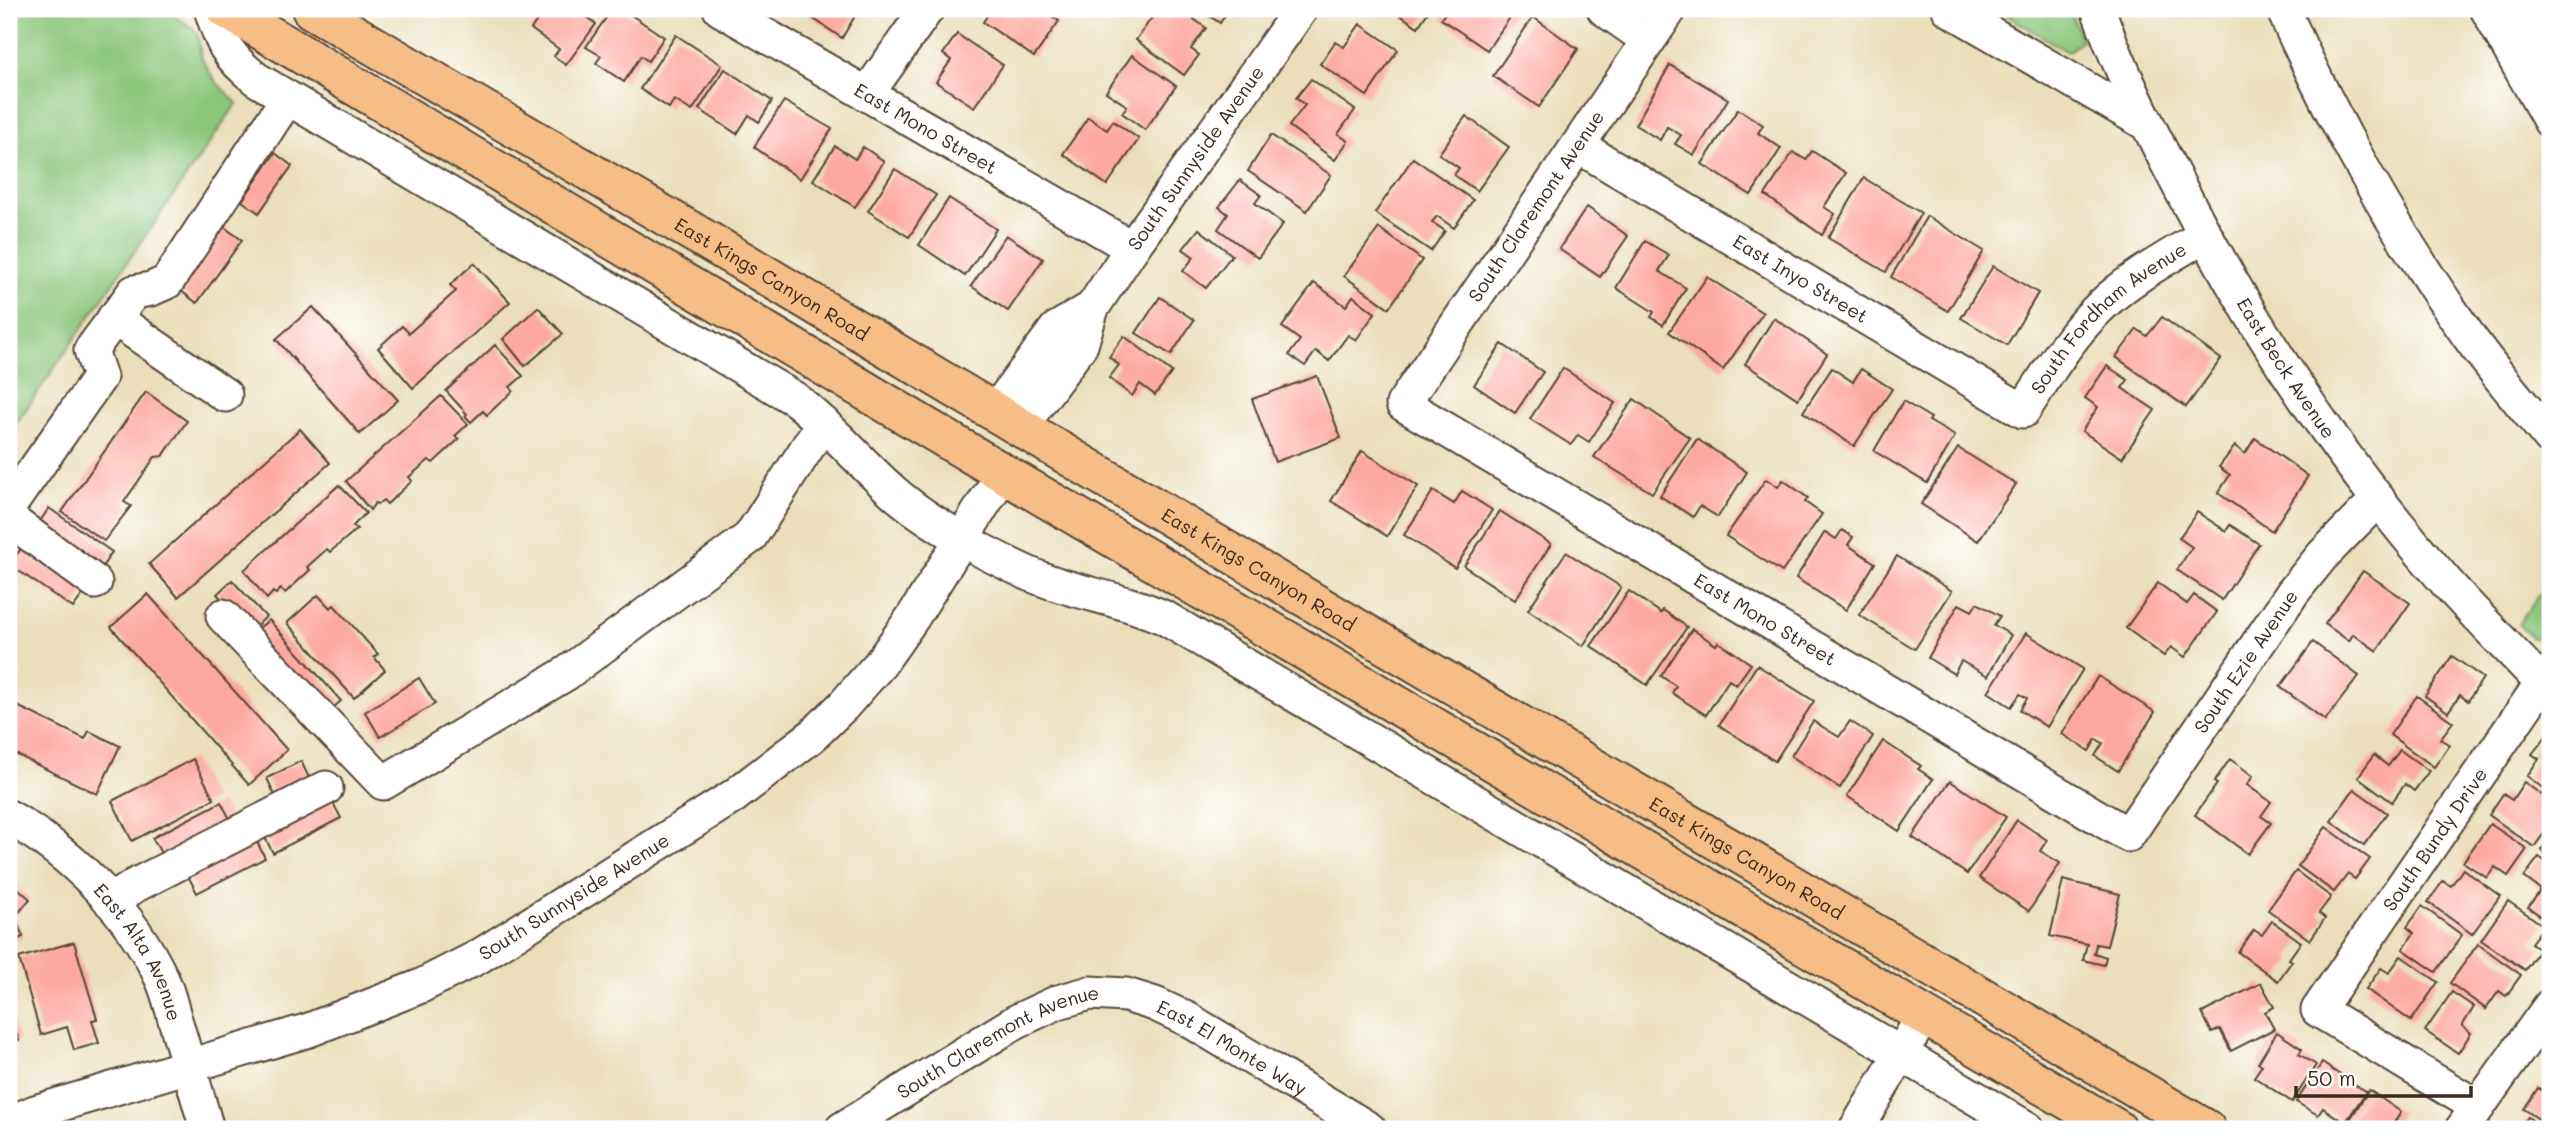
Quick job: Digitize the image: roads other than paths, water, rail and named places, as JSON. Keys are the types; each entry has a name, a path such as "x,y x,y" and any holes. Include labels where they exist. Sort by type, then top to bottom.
{"main road":[{"path":"226,9 1003,473 2117,1129"},
{"name":"East Kings Canyon Road","path":"320,11 1348,624 2206,1129"},
{"path":"688,284 758,299 988,431 1001,433 1005,419"},
{"path":"1003,473 1015,464 1041,466 1281,608 1348,624"}],"street":[{"path":"211,9 220,39 234,62 256,79 795,399 909,505 962,539 1025,572 1140,607 1165,618 2028,1129"},
{"name":"East Mono Street","path":"720,9 1132,248"},
{"path":"867,94 927,9"},
{"name":"South Sunnyside Avenue","path":"1005,419 1081,345 1092,308 1301,9"},
{"path":"1604,9 1648,40"},
{"name":"South Claremont Avenue","path":"1403,404 1670,9"},
{"path":"1949,9 2147,124"},
{"name":"East Beck Avenue","path":"2098,9 2147,124 2205,235 2265,340 2315,415 2378,499 2447,583 2546,677"},
{"path":"2283,9 2300,49 2349,143 2425,272 2471,340 2550,438"},
{"path":"2487,9 2550,121"},
{"path":"2523,9 2550,57"},
{"path":"305,56 320,11"},
{"path":"94,582 9,519 10,505 100,377 91,349 134,292 167,282 287,99"},
{"name":"East Inyo Street","path":"1578,146 2023,411"},
{"name":"South Fordham Avenue","path":"2023,411 2069,340 2101,305 2139,275 2205,235"},
{"path":"114,318 225,395"},
{"name":"East Mono Street","path":"1403,404 2127,835"},
{"path":"223,616 383,783 567,673 750,537 823,423"},
{"name":"South Sunnyside Avenue","path":"9,1123 35,1112 309,1030 365,1010 433,980 478,957 734,796 793,752 843,706 880,664 1003,473"},
{"name":"South Ezie Avenue","path":"2127,835 2293,592 2322,556 2378,499"},
{"name":"South Bundy Drive","path":"2470,1118 2318,1010 2546,677"},
{"path":"111,902 134,886 326,789"},
{"name":"East Alta Avenue","path":"9,817 55,847 111,902 141,941 164,982 207,1129"},
{"name":"South Claremont Avenue","path":"842,1129 1017,1021 1058,1002 1090,993 1126,995"},
{"name":"East El Monte Way","path":"1126,995 1155,1004 1189,1020 1369,1129"},
{"path":"2470,1118 2550,1006"},
{"path":"1856,1129 1924,1014"}]}
